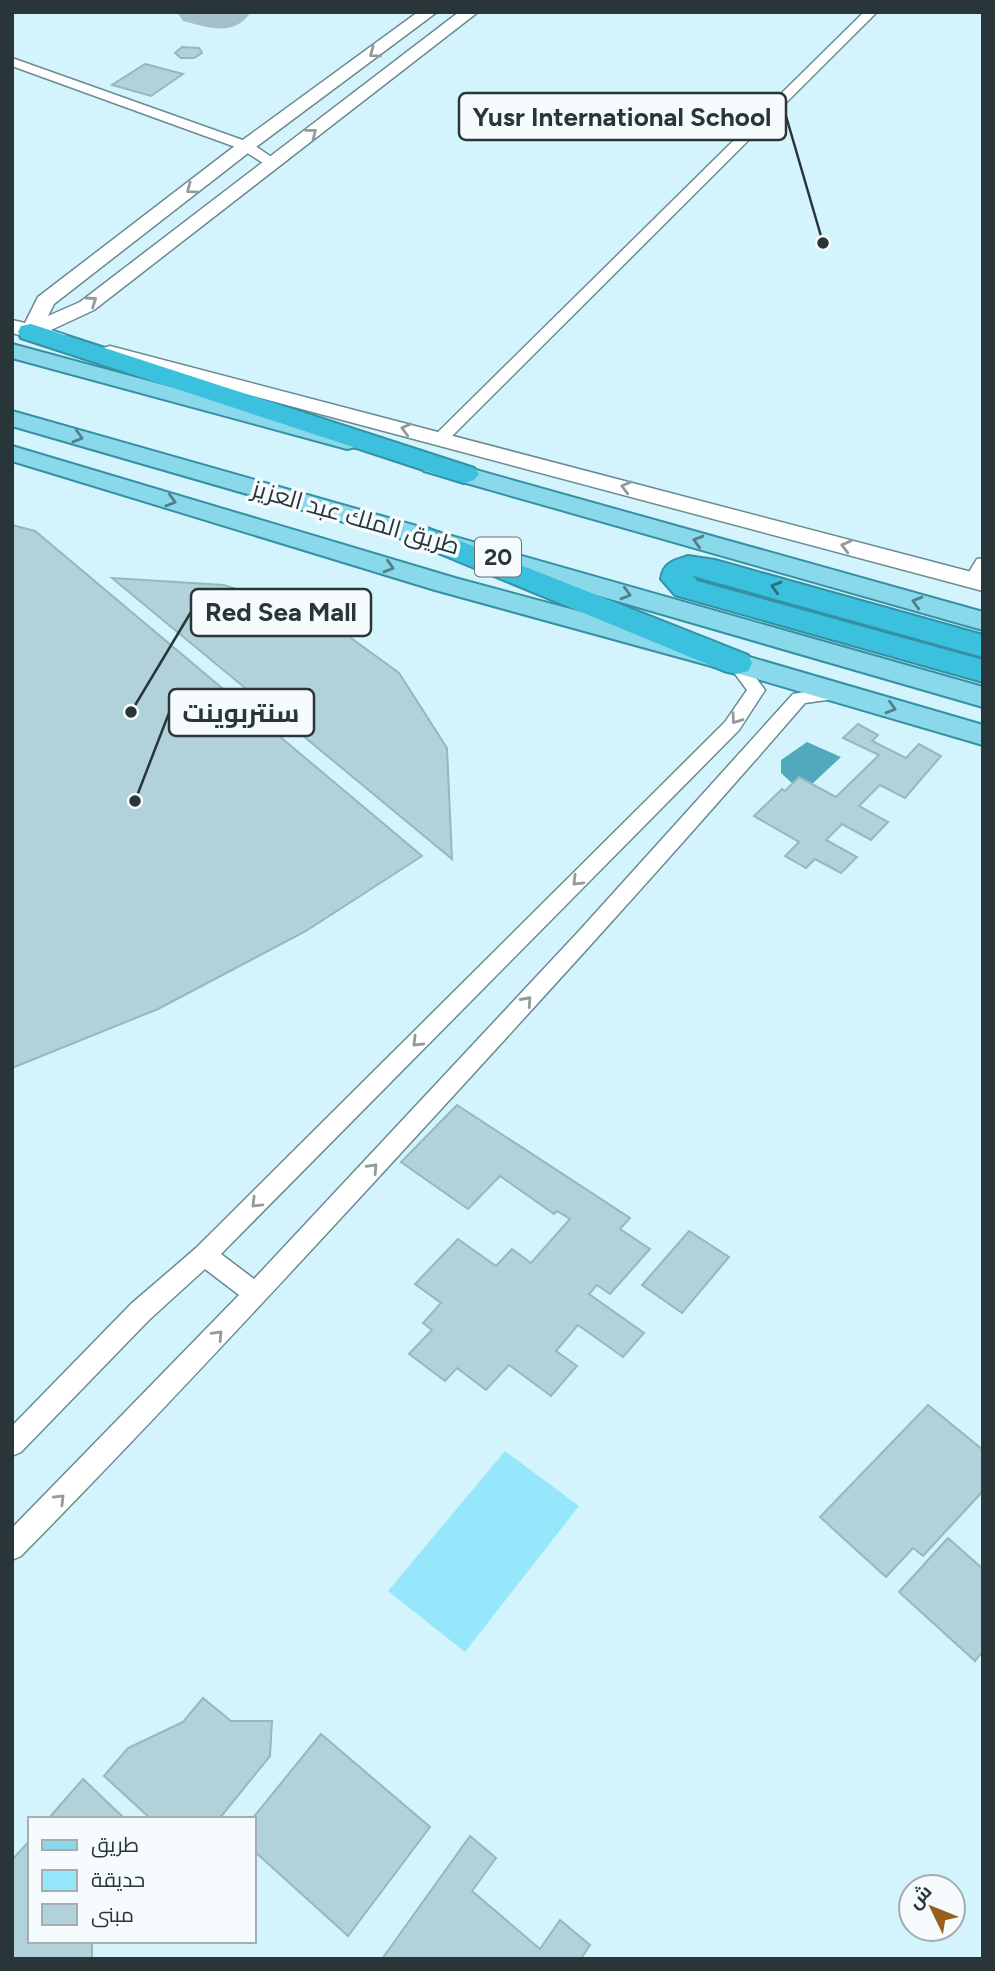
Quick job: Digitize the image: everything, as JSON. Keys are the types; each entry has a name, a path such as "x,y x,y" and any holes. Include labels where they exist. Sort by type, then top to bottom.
{"highway":[{"path":"19,336 464,474"},
{"path":"425,536 736,663"},
{"path":"983,646 705,567 688,566 678,571 677,579 685,588 983,671"}],"main road":[{"name":"طريق الملك عبد العزيز","path":"12,418 983,697"},
{"path":"12,447 348,516"},
{"path":"12,453 445,584 841,692 983,735"},
{"path":"464,474 983,621"}],"street":[{"path":"19,336 45,301 246,146 429,12"},
{"path":"19,336 87,306 470,12"},
{"path":"441,438 871,12"},
{"path":"12,62 246,146 273,163"},
{"path":"19,336 441,438 979,575"},
{"path":"12,1444 140,1312 204,1255 732,726 756,690 736,663"},
{"path":"12,1547 120,1439 256,1294 621,899 799,698 841,692"},
{"path":"204,1255 256,1294"}],"green space":[{"path":"505,1451 579,1506 465,1652 388,1591"}],"shaded area":[{"path":"807,742 841,757 812,784 793,784 781,773 781,760"}],"building":[{"path":"182,47 199,48 202,53 194,58 181,58 175,53"},
{"path":"145,64 183,74 151,96 112,85"},
{"path":"12,525 35,531 422,856 306,931 158,1009 12,1068"},
{"path":"112,578 224,585 322,617 399,673 447,748 452,859"},
{"path":"858,724 878,735 872,741 906,758 919,744 941,756 905,798 880,785 859,806 888,822 871,840 842,824 826,840 857,857 841,873 815,859 806,868 785,856 799,842 754,816 799,777 836,797 879,755 843,738"},
{"path":"457,1105 630,1218 620,1229 650,1249 610,1294 597,1285 589,1294 644,1333 623,1357 578,1325 556,1351 577,1366 551,1396 509,1365 486,1390 457,1368 445,1381 409,1354 432,1330 423,1323 441,1303 415,1284 458,1239 496,1266 512,1249 531,1263 570,1219 557,1211 554,1214 500,1176 468,1209 401,1162"},
{"path":"689,1231 729,1257 682,1313 642,1285"},
{"path":"928,1405 983,1450 983,1491 923,1556 913,1548 886,1577 820,1517"},
{"path":"948,1538 983,1569 983,1651 975,1661 899,1592"},
{"path":"203,1698 231,1721 272,1721 270,1756 221,1817 149,1817 104,1776 128,1748 183,1722"},
{"path":"321,1734 430,1827 348,1936 256,1853 256,1817 254,1817"},
{"path":"83,1779 123,1817 50,1817"},
{"path":"470,1836 496,1858 472,1891 540,1949 560,1920 590,1945 581,1959 382,1959"},
{"path":"28,1842 28,1943 92,1943 92,1959 12,1959 12,1860"}],"taxiway":[{"path":"197,12 222,18 231,12"}],"place":[{"name":"Yusr International School","path":"823,243"},
{"name":"Red Sea Mall","path":"131,712"},
{"name":"سنتربوينت","path":"135,801"}]}
